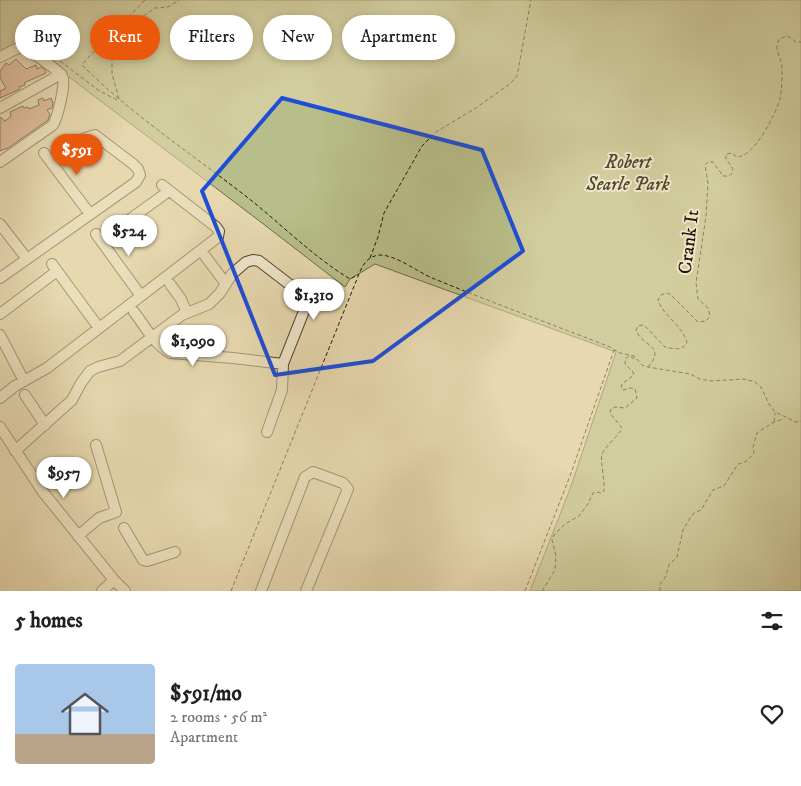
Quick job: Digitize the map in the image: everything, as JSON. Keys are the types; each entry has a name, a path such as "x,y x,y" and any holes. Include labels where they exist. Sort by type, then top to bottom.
{"street":[{"path":"0,57 18,48 24,48 61,74 64,82 54,125 0,162"},
{"path":"0,108 61,74"},
{"path":"0,278 138,180 140,175 136,167 95,135 85,138 52,163"},
{"path":"44,153 90,214"},
{"path":"0,398 47,368 99,328 141,296 218,237 219,233 216,227 165,188 99,237 141,296"},
{"path":"0,224 26,259"},
{"path":"206,256 226,284"},
{"path":"15,451 72,400 90,371 120,361 187,313 212,302 232,274 246,262 256,260 304,296 307,301 283,364 281,394 267,432"},
{"path":"0,314 55,268 99,328"},
{"path":"170,284 182,299 187,313"},
{"path":"134,312 170,353 283,364"},
{"path":"0,335 24,381"},
{"path":"25,395 45,425"},
{"path":"0,427 43,492 125,591"},
{"path":"78,536 99,518 116,512 96,445"},
{"path":"261,591 305,477 313,472 343,483 348,489 306,591"},
{"path":"124,528 143,560 147,561 175,552"},
{"path":"102,591 114,580"}],"path":[{"path":"144,0 82,65 119,99 252,201 328,265 350,279 359,274"},
{"path":"119,99 112,74 112,51 119,42 130,35 136,21 155,8 168,8 179,0"},
{"path":"231,591 359,274 364,263 369,258 378,236 384,213 422,146 436,132 511,84 517,76 532,0"},
{"name":"Crank It","path":"648,367 654,360 655,352 638,335 636,330 638,326 645,326 666,347 681,348 687,342 676,323 659,305 658,300 661,295 665,293 671,295 698,322 706,321 710,316 708,308 698,299 696,283 706,216 708,183 705,166 708,162 713,162 722,176 729,176 733,169 726,159 726,154 732,153 737,157 741,157 755,145 772,119 780,100 782,69 777,47 778,41 782,37 788,36 796,42 801,42"},
{"path":"369,258 380,255 394,259 430,277 620,354 634,356 638,361"},
{"path":"525,591 570,476 614,350"},
{"path":"542,591 555,570 556,556 552,540 554,535 565,524 579,516 593,493 602,493 604,491 602,455 622,428 610,413 611,409 615,407 625,408 638,398 635,389 623,390 621,388 622,384 634,375 625,364 626,358 630,357 648,367 690,374 700,379 711,381 744,379 755,382 761,387 774,412 774,422"},
{"path":"774,412 796,422 801,421"},
{"path":"660,591 660,584 665,578 669,565 677,557 683,530 690,518 700,510 713,490 724,486 738,464 744,464 754,453 753,447 757,433 774,422 785,418"}],"highlighted area":[{"path":"282,98 482,150 523,251 373,361 275,375 202,191"}],"green space":[{"name":"Robert Searle Park","path":"0,0 801,0 801,591 530,591 570,489 616,352 375,264 350,279 345,287 47,60 80,60 80,15 15,15 15,46 0,54"}],"building":[{"path":"17,60 26,69 36,65 37,69 41,67 46,73 24,83 25,85 19,87 20,89 0,98 0,91 6,88 0,78 0,71 6,63 9,65"},
{"path":"43,98 44,101 51,98 53,103 52,108 47,110 50,114 48,120 8,148 0,151 0,117 5,121 11,116 10,112 23,106 29,109 39,105 38,100"}]}
